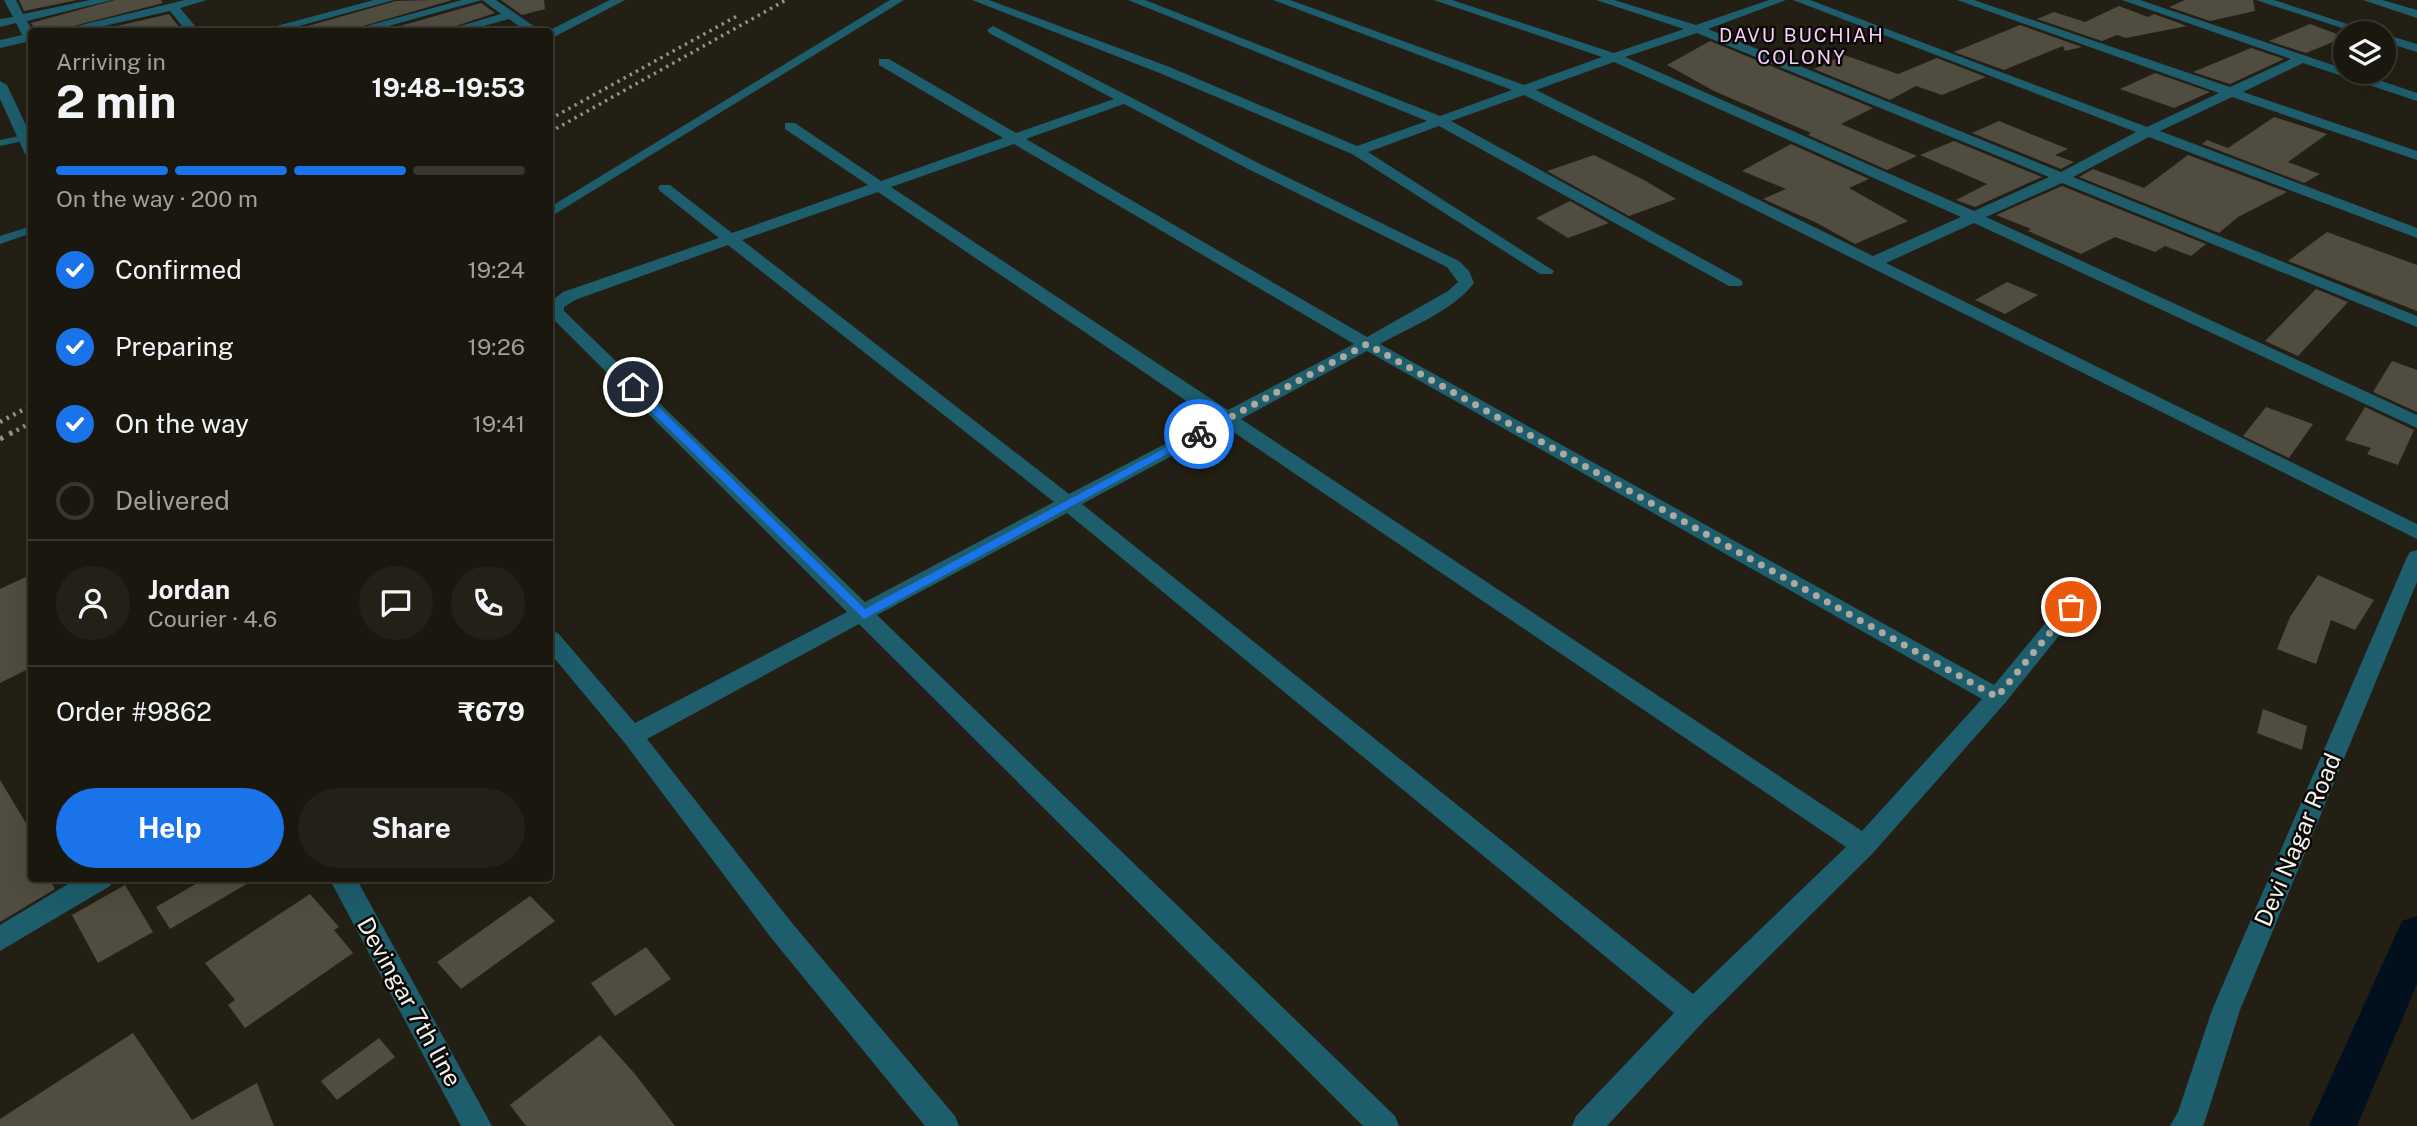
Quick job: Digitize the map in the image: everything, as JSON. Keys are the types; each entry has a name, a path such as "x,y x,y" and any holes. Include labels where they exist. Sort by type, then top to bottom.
{"street":[{"path":"5,0 28,34"},
{"path":"0,23 106,0"},
{"path":"104,27 201,0"},
{"path":"331,0 342,11"},
{"path":"276,28 388,0"},
{"path":"367,28 476,0"},
{"path":"488,0 530,28"},
{"path":"553,33 619,0"},
{"path":"553,211 898,0"},
{"path":"978,0 1162,69 1357,150 1546,271"},
{"path":"1134,0 1440,121 1735,283"},
{"path":"1279,0 1525,90 2417,532"},
{"path":"1440,0 1614,57 1976,218 2417,422"},
{"path":"1602,0 1698,29 2417,321"},
{"path":"1737,0 1760,7"},
{"path":"1357,150 1780,0"},
{"path":"1799,0 2145,133 2417,233"},
{"path":"1963,0 2417,156"},
{"path":"2128,0 2417,97"},
{"path":"2262,0 2333,22"},
{"path":"2369,0 2417,14"},
{"path":"172,6 191,28"},
{"path":"461,28 510,15"},
{"path":"632,736 864,615 1367,344 1454,295 1466,284 1463,274 1453,264 1253,166 993,30"},
{"path":"0,44 28,39"},
{"path":"2396,42 2417,48"},
{"path":"1874,262 1976,218 2303,58"},
{"path":"884,62 1367,344 1997,697"},
{"path":"1,88 28,137"},
{"path":"1125,99 569,296 556,305 555,312 1384,1126"},
{"path":"790,127 1864,846"},
{"path":"665,188 1068,503 1694,1012"},
{"name":"Devi Nagar Road","path":"2185,1126 2189,1121 2226,1010 2417,557"},
{"path":"1587,1126 1694,1012 1864,846 1997,697 2071,607"},
{"path":"553,643 632,736 782,931 944,1126"},
{"path":"0,939 94,882"},
{"name":"Devingar 7th line","path":"344,882 477,1126"}],"lane":[{"path":"0,144 28,137"},
{"path":"0,240 28,230"}],"building":[{"path":"19,0 77,0 24,11"},
{"path":"115,0 161,0 163,3 66,28 34,28 31,23"},
{"path":"452,0 357,28 308,28 308,26 396,1"},
{"path":"501,0 544,0 545,9 522,15"},
{"path":"2185,0 2253,0 2255,11 2210,21 2169,7"},
{"path":"481,3 495,13 450,28 393,28"},
{"path":"2119,6 2148,17 2154,14 2187,26 2126,38 2117,35 2102,41 2037,19 2054,12 2085,22"},
{"path":"169,14 180,28 108,28"},
{"path":"2310,24 2333,33 2333,42 2306,53 2269,41"},
{"path":"2020,25 2082,47 2065,51 2063,46 2004,70 1954,52"},
{"path":"1710,41 1873,108 1841,124 1917,156 1887,170 1714,91 1667,65"},
{"path":"2251,48 2284,59 2230,84 2193,72"},
{"path":"1844,55 1898,74 1937,58 1986,77 1942,95 1916,86 1890,100 1814,69"},
{"path":"2155,73 2210,92 2174,108 2120,89"},
{"path":"2274,117 2327,134 2288,162 2320,174 2304,183 2202,144 2207,140 2228,148"},
{"path":"1999,121 2068,149 2055,155 2074,162 2061,169 1972,133"},
{"path":"1954,141 2042,177 1975,207 1956,200 1987,184 1920,155"},
{"path":"1791,144 1869,179 1849,188 1908,221 1855,244 1815,222 1763,199 1786,189 1742,171"},
{"path":"1594,155 1676,199 1629,216 1547,171"},
{"path":"2188,155 2287,192 2238,217 2219,233 2079,177 2093,169 2144,188"},
{"path":"2062,186 2206,244 2191,256 2165,246 2155,252 2115,237 2081,254 1996,215"},
{"path":"1570,201 1609,223 1568,238 1536,218"},
{"path":"2327,232 2417,265 2417,311 2288,261"},
{"path":"2007,282 2038,295 2005,314 1975,300"},
{"path":"2316,289 2348,302 2298,356 2265,341"},
{"path":"2392,361 2417,370 2417,412 2373,392"},
{"path":"2266,407 2313,424 2289,458 2243,436"},
{"path":"2365,407 2414,430 2398,465 2367,454 2371,448 2345,440"},
{"path":"2318,575 2374,600 2355,630 2331,620 2316,664 2277,649 2290,617"},
{"path":"28,576 28,669 0,683 0,589"},
{"path":"2263,709 2307,726 2302,750 2257,733"},
{"path":"0,780 28,826 28,882 51,882 55,889 0,922"},
{"path":"199,882 250,882 170,929 156,907"},
{"path":"125,885 153,932 98,963 72,915"},
{"path":"310,894 339,927 334,930 353,953 245,1028 228,1005 235,1000 205,963"},
{"path":"530,896 555,921 461,989 437,962"},
{"path":"646,947 671,979 615,1016 591,983"},
{"path":"133,1033 192,1120 257,1083 274,1126 0,1126 0,1119"},
{"path":"600,1035 635,1074 675,1126 526,1126 510,1105"},
{"path":"379,1038 395,1057 337,1100 321,1081"}],"waterway":[{"path":"2333,1126 2417,934"}],"railway":[{"path":"553,130 786,0"},
{"path":"553,117 737,16"},
{"path":"0,422 28,407"},
{"path":"10,434 28,424"},
{"path":"0,439 13,432"}],"way so far":[{"path":"1199,434 1367,344 1997,697 2071,607"}],"district":[{"name":"DAVU BUCHIAH COLONY","path":"1802,46"}],"route":[{"path":"633,387 864,615 1199,434"}]}
